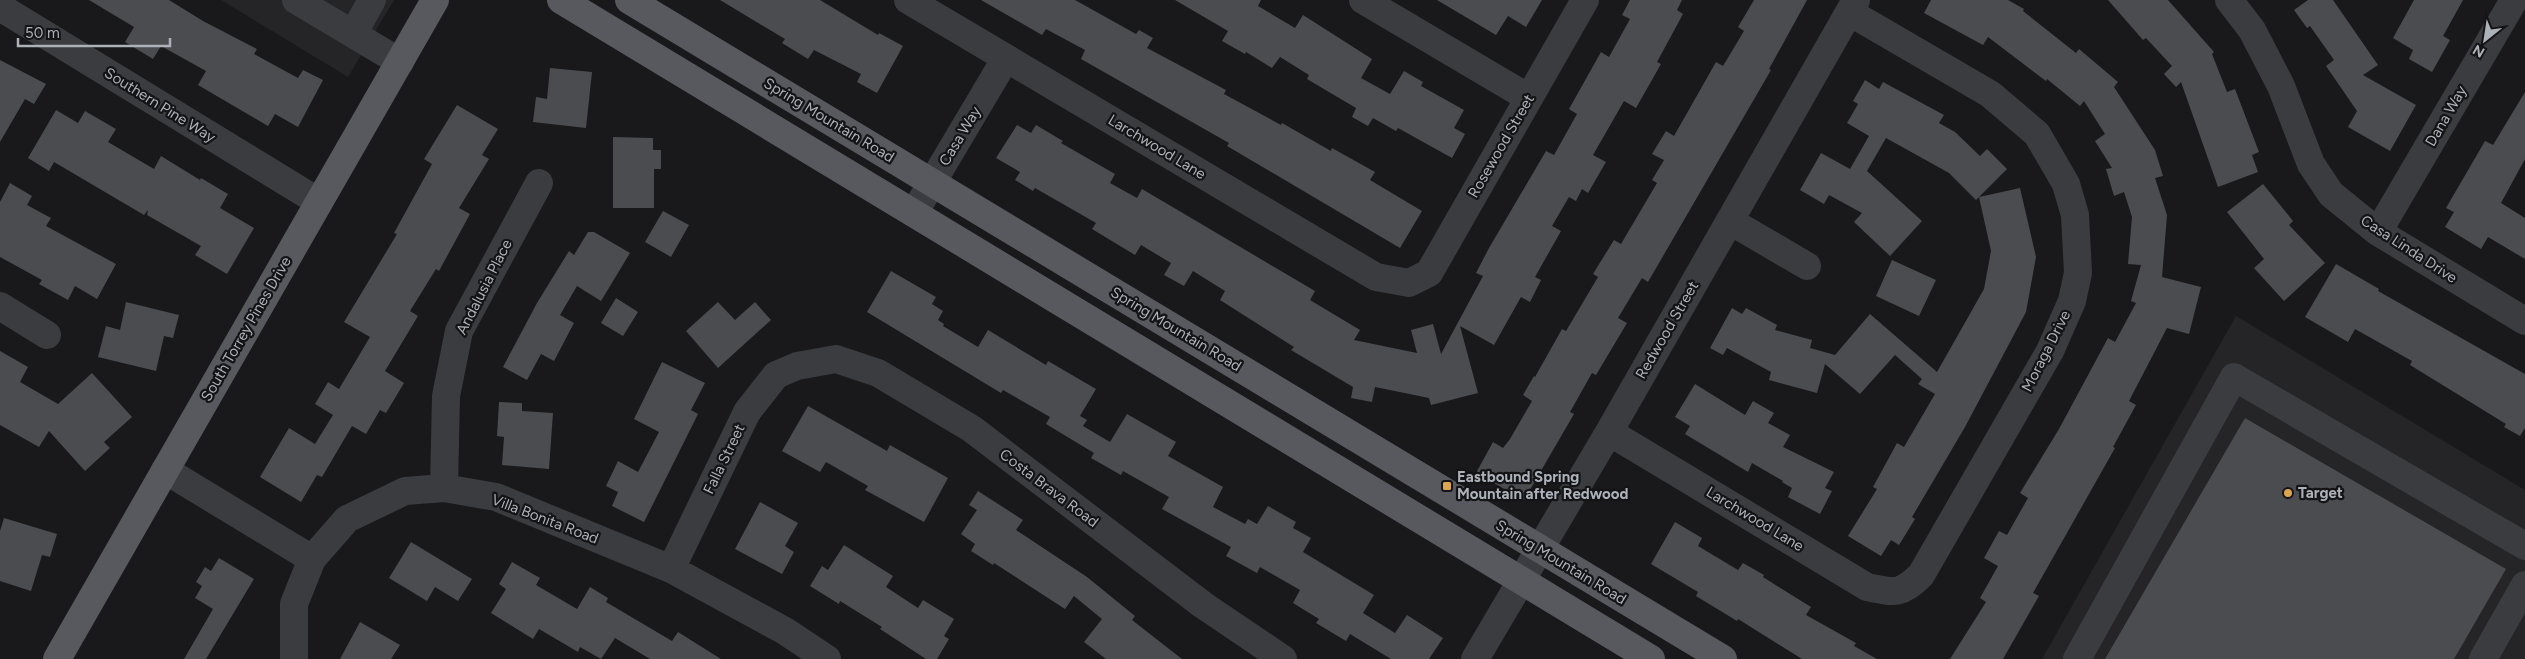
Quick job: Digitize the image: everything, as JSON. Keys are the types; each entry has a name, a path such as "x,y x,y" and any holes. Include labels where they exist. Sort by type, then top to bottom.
{"main road":[{"name":"South Torrey Pines Drive","path":"57,659 435,0"},
{"path":"561,0 1651,659"},
{"name":"Spring Mountain Road","path":"629,0 1723,659"}],"street":[{"path":"296,0 400,62"},
{"path":"353,34 372,0"},
{"name":"Larchwood Lane","path":"908,0 1376,277 1409,283"},
{"path":"1363,0 1529,98"},
{"name":"Rosewood Street","path":"1409,283 1429,273 1585,0"},
{"name":"Casa Linda Drive","path":"2229,0 2252,30 2280,86 2311,164 2331,194 2378,232 2525,321"},
{"name":"Dana Way","path":"2378,232 2514,0"},
{"name":"Redwood Street","path":"1475,659 1609,432 1853,6"},
{"name":"Moraga Drive","path":"1853,6 1990,94 2037,134 2066,184 2075,215 2078,273 2072,301 2050,351 1921,575 1906,590"},
{"name":"Southern Pine Way","path":"0,7 319,202"},
{"name":"Casa Way","path":"914,214 1006,58"},
{"name":"Andalusia Place","path":"444,488 446,396 460,331 538,183"},
{"path":"1730,221 1807,266"},
{"path":"0,306 47,335"},
{"name":"Costa Brava Road","path":"797,366 836,359 878,373 972,430 1202,604 1283,659"},
{"name":"Falla Street","path":"671,569 747,412 776,376 797,366"},
{"path":"2077,659 2234,377 2525,546"},
{"name":"Larchwood Lane","path":"1609,432 1867,587 1889,592 1906,590"},
{"path":"165,470 312,559"},
{"name":"Villa Bonita Road","path":"294,659 294,604 312,559 347,519 405,491 444,488 496,498 671,569 785,631 827,659"},
{"path":"2485,658 2521,599"}],"shaded area":[{"path":"221,0 394,0 348,77"},
{"name":"Target","path":"2236,316 2525,490 2525,659 2042,659"}],"building":[{"path":"89,0 169,0 203,21 257,49 254,54 298,78 303,70 323,80 298,127 275,114 268,126 198,85 206,71 161,46 153,59 125,42 134,27"},
{"path":"720,0 820,0 878,35 879,33 903,46 877,93 857,82 861,74 814,50 808,59 782,43 785,39"},
{"path":"981,0 1075,0 1136,34 1139,30 1153,38 1147,48 1226,90 1224,94 1281,125 1282,123 1331,151 1332,148 1375,172 1370,180 1422,211 1400,248 1227,146 1229,143 1081,59 1085,50 1046,29 1042,35"},
{"path":"1175,0 1261,0 1258,6 1295,28 1303,15 1372,59 1361,78 1390,94 1404,71 1423,82 1421,86 1464,110 1454,128 1465,134 1452,158 1398,128 1396,131 1373,118 1368,126 1352,117 1356,108 1307,79 1309,75 1280,57 1272,68 1246,52 1245,54 1222,41 1228,31"},
{"path":"1437,0 1542,0 1526,27 1508,16 1496,35"},
{"path":"1630,0 1682,0 1677,10 1683,14 1657,62 1661,64 1636,108 1624,101 1593,155 1606,162 1588,193 1582,189 1576,201 1569,197 1552,226 1561,231 1535,277 1541,280 1530,302 1521,297 1494,345 1460,326 1478,393 1431,405 1429,398 1375,387 1372,402 1351,398 1353,387 1291,350 1294,347 1220,300 1225,291 1193,271 1184,286 1164,275 1171,263 1141,245 1135,255 1092,229 1096,223 1035,188 1033,191 1015,180 1020,172 996,158 1017,125 1031,133 1036,125 1063,141 1061,143 1115,174 1110,183 1137,198 1142,189 1315,291 1310,300 1360,330 1354,340 1417,353 1411,330 1433,324 1441,354 1483,276 1476,273 1489,248 1546,151 1554,155 1577,114 1569,109 1601,52 1609,57 1630,19 1622,15"},
{"path":"1754,0 1807,0 1769,69 1771,70 1648,282 1642,278 1618,318 1627,323 1596,375 1592,373 1570,412 1574,414 1524,500 1476,473 1493,442 1503,448 1510,439 1532,401 1523,395 1562,329 1566,331 1598,277 1593,274 1614,240 1621,244 1657,183 1652,180 1664,160 1652,154 1666,131 1674,136 1716,62 1723,66 1744,31 1738,27"},
{"path":"1931,0 2008,0 2024,9 2023,11 2076,53 2079,49 2118,82 2114,87 2155,150 2163,176 2155,178 2167,215 2162,277 2201,287 2189,334 2167,328 2129,401 2136,405 2113,447 2115,448 2033,593 2039,596 2003,659 1950,659 1986,602 1980,598 1998,566 1984,558 1999,531 2007,535 2028,498 2020,493 2059,429 2108,338 2115,342 2136,303 2131,301 2141,265 2128,264 2132,217 2124,192 2114,196 2106,169 2112,168 2095,141 2105,134 2084,101 2080,106 2047,79 2046,81 1988,37 1983,45 1924,13"},
{"path":"2108,0 2168,0 2214,52 2212,54 2227,92 2235,89 2259,152 2252,155 2258,172 2218,187 2181,82 2176,87 2164,74 2172,66 2146,38 2143,40"},
{"path":"2308,0 2333,0 2378,65 2363,75 2416,105 2390,151 2348,127 2357,111 2326,66 2334,60 2310,26 2307,28 2294,10"},
{"path":"2414,0 2463,0 2443,36 2450,40 2432,72 2409,59 2413,50 2393,38"},
{"path":"0,60 46,84 34,104 25,99 0,142"},
{"path":"550,68 592,72 586,128 533,122 536,97 547,99"},
{"path":"1865,80 1879,89 1883,82 1944,115 1939,123 1955,132 1980,156 1987,149 2007,169 1976,200 1949,173 1886,138 1867,171 1922,221 1890,256 1854,222 1862,213 1829,195 1824,204 1800,190 1821,153 1850,169 1869,136 1847,123 1858,104 1853,101"},
{"path":"2525,92 2525,159 2501,203 2525,218 2525,259 2488,237 2481,249 2445,227 2454,212 2446,208 2485,141 2493,145"},
{"path":"457,105 498,129 482,155 489,159 459,208 470,214 439,271 436,269 410,311 418,316 385,371 404,383 386,413 380,410 366,434 352,426 322,477 317,475 301,502 260,477 289,428 315,444 333,415 315,404 328,382 339,389 370,337 344,322 397,234 394,233 432,164 424,159"},
{"path":"56,110 78,123 85,111 116,129 108,142 154,169 161,156 200,180 201,178 228,194 220,208 254,228 227,274 195,255 201,246 147,215 148,210 144,215 54,162 49,171 28,158"},
{"path":"613,137 653,138 653,150 661,150 661,169 654,169 654,208 613,208"},
{"path":"10,183 32,196 27,205 51,218 46,226 116,264 97,299 75,286 68,300 39,284 42,280 0,257 0,202"},
{"path":"2263,184 2293,221 2289,225 2325,263 2284,301 2254,268 2264,259 2227,212"},
{"path":"2020,188 2036,257 2026,312 1965,427 1912,517 1915,519 1899,545 1891,540 1881,556 1848,536 1877,489 1873,487 1897,443 1904,447 1935,394 1918,384 1922,379 1895,355 1860,394 1825,364 1817,393 1769,380 1771,372 1727,348 1723,355 1710,348 1732,308 1742,314 1746,308 1777,325 1775,330 1812,340 1810,348 1835,355 1870,314 1937,372 1984,289 1991,251 1979,197"},
{"path":"663,211 689,225 671,257 645,242"},
{"path":"588,232 594,232 630,253 601,301 577,286 560,315 574,323 554,361 541,354 527,380 503,367 537,303 569,251 574,255"},
{"path":"1892,260 1936,280 1919,316 1876,296"},
{"path":"2336,264 2379,289 2378,291 2525,374 2525,428 2520,436 2504,427 2506,424 2410,365 2412,361 2355,329 2348,342 2305,317"},
{"path":"891,271 936,297 932,304 943,311 938,320 944,324 943,326 978,347 988,330 1046,365 1048,361 1096,389 1080,416 1087,420 1083,426 1110,442 1127,414 1176,442 1168,456 1223,487 1213,507 1245,524 1248,519 1257,524 1268,506 1296,522 1293,528 1311,538 1303,552 1374,595 1363,613 1395,633 1407,615 1443,638 1429,659 1391,659 1350,634 1346,641 1316,623 1319,619 1293,603 1300,590 1260,567 1257,573 1226,556 1231,547 1162,509 1169,497 1123,471 1121,475 1091,458 1094,453 1046,424 1050,417 1003,390 1001,393 867,312"},
{"path":"616,298 638,312 623,336 601,323"},
{"path":"126,302 179,315 173,338 164,336 156,371 98,357 106,326 120,330"},
{"path":"718,302 735,320 755,302 771,320 718,368 686,331"},
{"path":"0,351 28,367 20,382 58,404 92,373 132,417 104,442 110,448 85,471 49,431 39,447 0,425"},
{"path":"662,362 705,383 691,410 698,414 644,522 612,506 618,492 606,486 618,461 638,472 659,432 634,419"},
{"path":"1695,384 1745,415 1753,401 1774,413 1768,423 1790,435 1783,447 1834,472 1825,488 1832,491 1820,514 1788,497 1792,488 1783,481 1752,463 1748,472 1685,434 1690,426 1675,417"},
{"path":"499,402 522,403 522,411 553,413 549,469 502,465 504,437 497,436"},
{"path":"808,406 887,451 890,445 948,478 924,522 865,490 868,486 826,462 820,472 782,451"},
{"name":"Target","path":"2245,418 2506,569 2454,659 2105,659"},
{"path":"978,491 1023,520 1016,530 1087,577 1135,616 1132,620 1182,659 1106,659 1084,642 1102,619 1074,596 1065,609 994,563 993,565 971,551 975,544 961,534 977,510 969,505"},
{"path":"760,502 798,523 785,546 794,552 782,574 735,549"},
{"path":"4,518 57,534 50,557 42,555 31,591 0,581 0,531"},
{"path":"1675,522 1702,538 1698,546 1738,570 1743,563 1764,575 1763,577 1811,607 1806,615 1856,643 1854,646 1877,659 1802,659 1738,619 1737,621 1696,596 1698,592 1651,564"},
{"path":"411,542 472,579 458,601 435,587 427,601 389,578"},
{"path":"844,545 893,576 886,587 918,608 923,600 954,619 944,636 949,639 937,659 926,659 880,629 882,627 840,601 839,604 810,586 822,566 828,570"},
{"path":"219,558 254,579 206,659 184,659 213,609 195,598 202,586 196,582 205,567 211,571"},
{"path":"512,562 540,578 536,585 577,609 590,587 608,598 606,602 672,641 678,632 721,659 650,659 615,638 601,659 580,647 578,652 539,629 533,639 491,613 506,589 499,584"},
{"path":"360,622 400,645 391,659 340,659"}],"place":[{"name":"Eastbound Spring Mountain after Redwood","path":"1447,486"},
{"name":"Target","path":"2288,493"}]}
